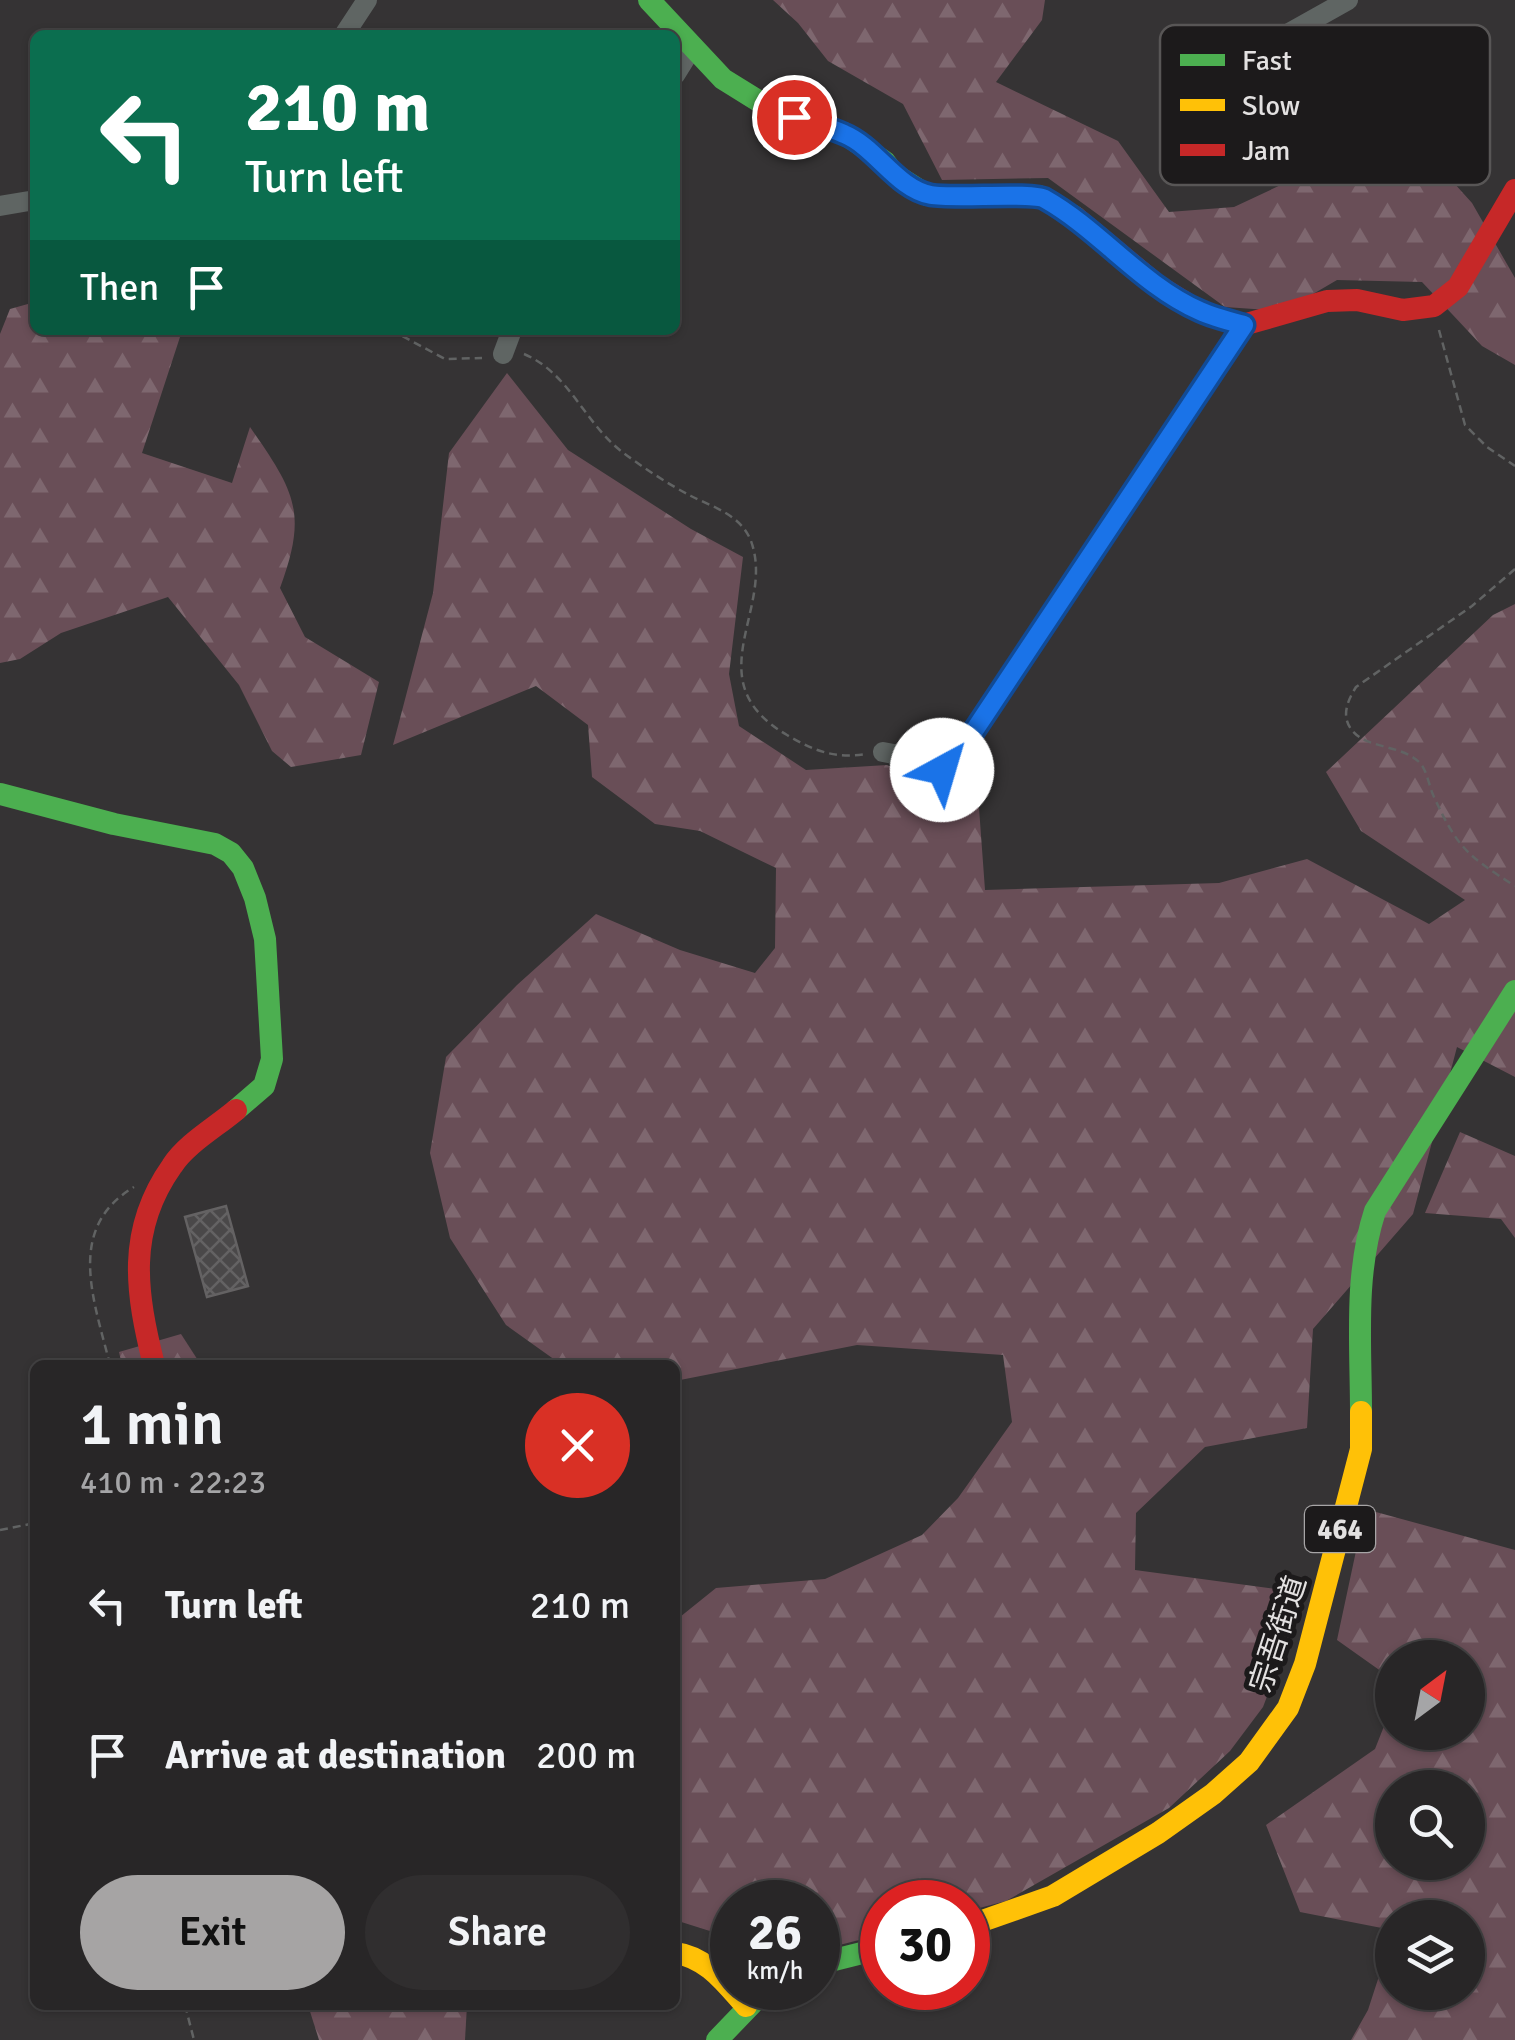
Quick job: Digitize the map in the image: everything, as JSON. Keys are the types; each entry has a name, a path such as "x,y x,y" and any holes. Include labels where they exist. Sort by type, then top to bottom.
{"main road":[{"path":"649,0 678,30"},
{"path":"680,32 723,78 738,88 768,107 845,134 885,162 894,174 928,195 1040,196 1081,222 1157,285 1198,311 1244,325 1327,302 1356,300 1404,310 1434,306 1458,287 1515,190"},
{"path":"0,794 114,824 215,844 231,853 243,868 255,898 265,939 272,1059 264,1086 173,1163 146,1213 138,1304 153,1360"},
{"name":"宗吾街道","path":"990,1918 1053,1896 1158,1833 1250,1762 1288,1708 1306,1664 1361,1449 1364,1244 1376,1211 1515,991"},
{"path":"680,1953 710,1967"},
{"path":"717,2040 743,2010"}],"street":[{"path":"347,30 367,0"},
{"path":"1304,25 1348,0"},
{"path":"680,67 693,46"},
{"path":"0,206 30,201"},
{"path":"883,752 915,758 942,770 954,761 1244,325"},
{"path":"503,354 510,335"}],"path":[{"path":"1434,306 1464,425 1515,466"},
{"path":"400,335 445,359 525,354 539,361 562,382 618,449 743,527 751,542 755,578 741,646 745,690 770,725 814,750 851,756 883,752"},
{"path":"1515,569 1472,606 1356,686 1346,713 1348,725 1358,738 1395,747 1422,764 1452,836 1467,855 1515,886"},
{"path":"109,1360 88,1259 90,1236 112,1200 143,1181"},
{"path":"0,1530 30,1524"},
{"path":"187,2010 194,2040"}],"green space":[{"path":"773,0 1045,0 1042,20 996,82 1118,141 1169,212 1234,207 1281,185 1456,185 1472,203 1515,278 1515,365 1482,346 1422,282 1337,280 1284,311 1225,307 1048,178 942,180 903,104 828,61 798,23"},
{"path":"30,303 30,335 180,337 142,453 232,483 250,427 278,469 292,503 293,540 280,588 305,637 379,682 361,755 291,767 272,751 239,685 168,597 61,633 20,659 0,663 0,334 10,309"},
{"path":"507,373 568,450 691,529 743,557 729,674 739,726 806,770 887,765 979,808 985,890 1219,883 1307,859 1429,924 1465,900 1361,831 1326,772 1493,615 1515,604 1515,1077 1457,1047 1413,1214 1313,1329 1307,1428 1205,1447 1136,1513 1135,1570 1306,1593 1263,1707 1230,1751 1169,1808 1006,1901 990,1905 990,1880 860,1880 860,1940 840,1945 840,1880 710,1880 710,1931 680,1922 680,1617 716,1588 825,1579 922,1535 958,1498 1012,1422 1003,1355 857,1345 680,1380 680,1360 555,1360 506,1325 450,1238 430,1153 446,1057 517,985 596,914 680,950 755,973 775,948 776,868 700,831 655,824 592,777 588,725 536,686 393,745 433,593 449,453"},
{"path":"1460,1132 1515,1156 1515,1238 1501,1219 1425,1213"},
{"path":"181,1334 198,1360 121,1360 119,1352"},
{"path":"1365,1509 1515,1550 1515,2040 1351,2040 1375,1988 1375,2010 1485,2010 1485,1900 1375,1900 1375,1927 1300,1912 1266,1825 1375,1749 1485,1750 1485,1640 1375,1640 1375,1667 1337,1640"},
{"path":"310,2010 467,2010 465,2040 319,2040"}],"building":[{"path":"226,1206 248,1286 207,1297 185,1217"}],"traffic: fast":[{"path":"649,0 677,30"},
{"path":"680,33 723,79 768,107 845,134 927,195 1039,196 1075,217"},
{"path":"0,794 114,824 215,844 231,853 243,868 265,939 272,1059 264,1086 236,1110"},
{"path":"1361,1412 1361,1285 1375,1211 1515,991"},
{"path":"840,1958 860,1954"},
{"path":"717,2040 746,2010"}],"traffic: slow":[{"path":"990,1918 1053,1896 1158,1833 1213,1794 1249,1762 1288,1708 1305,1664 1361,1449 1361,1412"},
{"path":"680,1954 710,1970"}],"traffic: jam":[{"path":"1075,217 1157,285 1199,311 1243,325 1327,301 1357,300 1403,310 1434,306 1458,287 1515,190"},
{"path":"153,1360 140,1288 141,1239 147,1214 178,1158 236,1110"}],"route":[{"path":"794,117 845,134 885,162 894,174 928,195 1040,196 1081,222 1157,285 1198,311 1244,325 954,761 942,770"}]}
